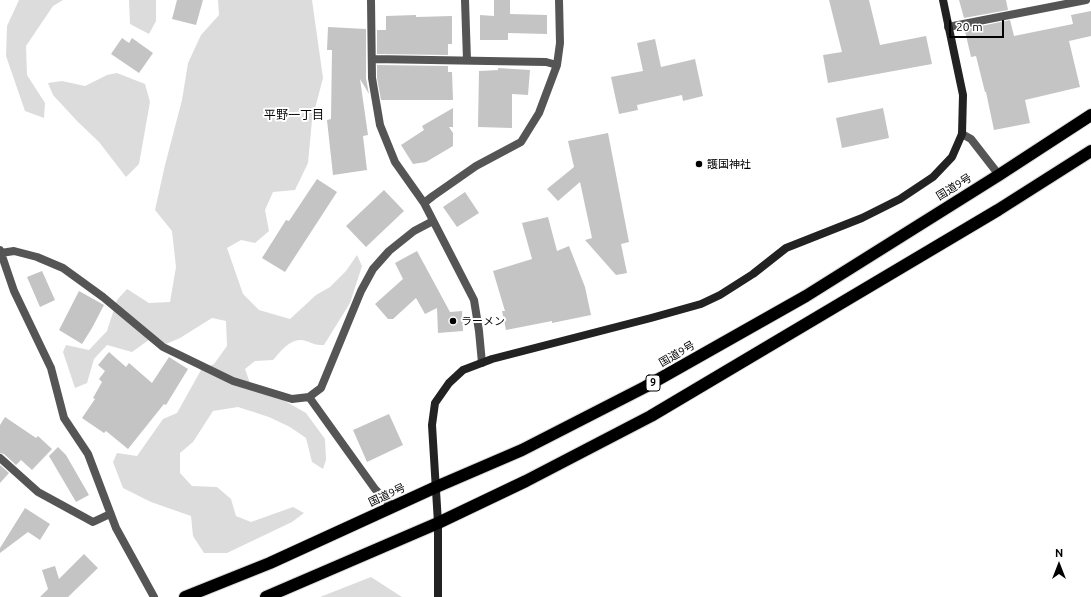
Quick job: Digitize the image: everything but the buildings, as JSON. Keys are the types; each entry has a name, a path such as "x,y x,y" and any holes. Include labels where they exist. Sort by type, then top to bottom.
{"highway":[{"name":"国道9号","path":"185,597 270,563 393,506 522,450 645,387 806,296 999,175 1091,115"},
{"path":"266,597 438,524 526,481 651,416 992,214 1091,151"}],"street":[{"path":"371,0 373,59 372,78 380,125 395,162 424,203 474,300 482,363"},
{"path":"465,0 467,60"},
{"path":"424,203 476,166 521,142 539,113 557,65 560,43 559,0"},
{"path":"438,597 438,524 432,425 435,403 449,383 463,370 482,363 701,304 720,295 753,274 786,248 862,218 900,199 933,177 952,157 962,134 963,95 943,0"},
{"path":"948,28 1086,0"},
{"path":"373,59 546,62 557,65"},
{"path":"962,134 971,139 999,175"},
{"path":"154,597 116,528 88,454 64,418 51,368 14,291 1,251 14,251 37,257 63,268 103,297 163,347 233,381 292,399 309,397 321,388 361,291 373,269 388,251 414,231 433,221"},
{"path":"309,397 375,489 393,506"},
{"path":"0,458 38,492 93,522 110,514"}],"shaded area":[{"path":"19,0 63,0 53,6 26,46 27,75 45,103 44,118 25,111 6,56 7,26"},
{"path":"129,0 156,0 156,21 149,34 130,24"},
{"path":"218,0 312,0 323,78 312,120 308,163 295,190 273,192 265,210 269,231 255,243 241,240 227,248 243,294 259,310 290,319 316,295 330,287 346,271 357,255 362,266 350,303 324,345 316,345 301,340 292,342 287,345 273,360 255,361 245,369 251,386 285,401 306,413 325,439 326,460 323,469 312,462 306,438 290,427 269,417 238,407 213,411 193,442 180,453 180,473 192,486 217,487 231,499 236,516 251,522 293,507 304,513 292,522 227,553 204,553 193,536 191,516 151,502 123,488 113,462 117,453 137,456 163,419 177,413 201,370 214,364 227,346 226,321 212,318 180,338 166,344 153,337 132,352 107,345 94,359 87,383 75,388 63,352 66,345 89,350 107,331 117,300 127,289 149,303 170,302 176,267 172,231 155,210 182,100 188,63 201,35 219,15"},
{"path":"117,73 145,84 150,102 139,164 126,177 99,142 53,95 48,83 62,81 85,86 107,75"},
{"path":"371,577 402,597 320,597"}],"place":[{"name":"護国神社","path":"699,164"},
{"name":"ラーメン","path":"453,321"}],"district":[{"name":"平野一丁目","path":"294,115"}]}
